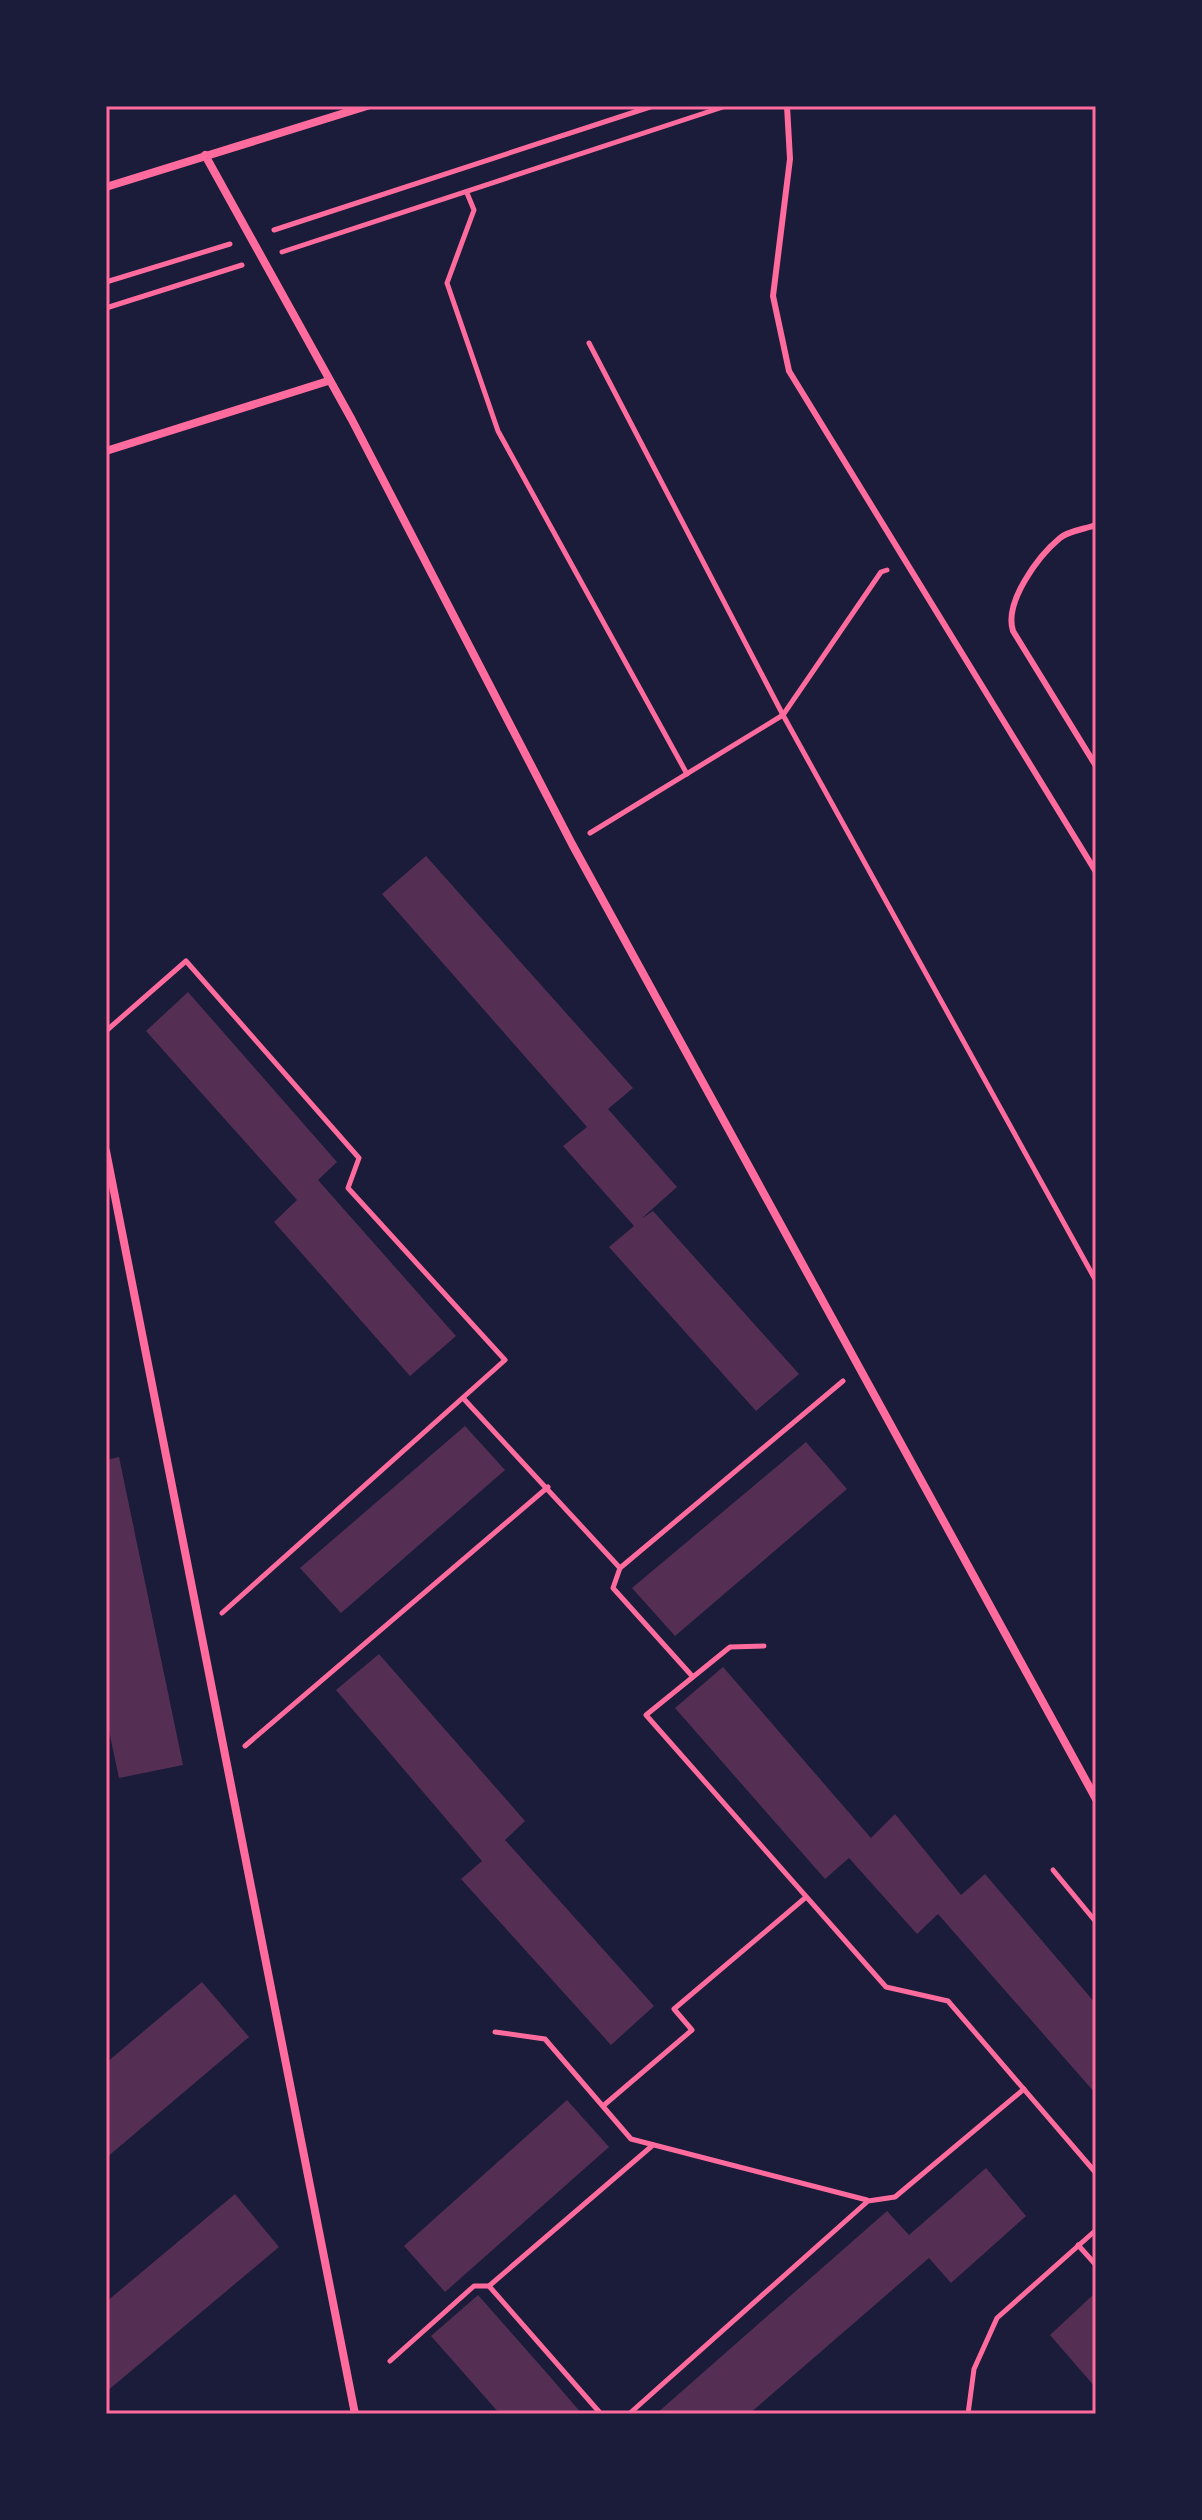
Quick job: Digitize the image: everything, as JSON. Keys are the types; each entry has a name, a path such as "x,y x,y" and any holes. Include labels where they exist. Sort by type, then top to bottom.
{"street":[{"path":"106,187 367,106"},
{"path":"205,155 572,844 1096,1799"},
{"path":"106,451 328,381"},
{"path":"106,1151 355,2414"}],"lane":[{"path":"787,106 790,159 773,296 789,371 1096,872"},
{"path":"1096,525 1061,537 1019,588 1008,616 1013,631 1096,766"}],"path":[{"path":"106,282 251,238 653,106"},
{"path":"106,308 467,193 726,106"},
{"path":"467,193 474,210 447,283 498,431 687,774"},
{"path":"589,343 783,715 1096,1281"},
{"path":"572,844 783,715 881,572 907,565"},
{"path":"106,1031 186,961 359,1158 348,1188 505,1360 200,1633"},
{"path":"693,1677 613,1588 620,1568 859,1368"},
{"path":"463,1398 620,1568"},
{"path":"226,1762 548,1487"},
{"path":"764,1646 730,1647 646,1715 886,1987 948,2001 1096,2173"},
{"path":"1053,1870 1096,1922"},
{"path":"603,2106 692,2030 674,2009 805,1898"},
{"path":"495,2032 545,2039 631,2139 868,2201 895,2197 1024,2089"},
{"path":"390,2361 474,2286 489,2286 653,2145"},
{"path":"629,2414 868,2201"},
{"path":"968,2414 974,2369 997,2318 1096,2230"},
{"path":"1078,2245 1096,2265"},
{"path":"489,2286 601,2414"}],"building":[{"path":"426,856 633,1088 608,1109 677,1187 641,1219 653,1211 799,1374 756,1411 609,1247 634,1226 563,1146 587,1127 382,894"},
{"path":"188,992 337,1162 318,1180 456,1336 410,1376 274,1222 297,1200 146,1031"},
{"path":"465,1426 505,1470 341,1613 300,1568"},
{"path":"806,1442 847,1489 675,1636 632,1588"},
{"path":"119,1457 183,1765 119,1778 106,1717 106,1460"},
{"path":"379,1654 525,1821 505,1840 654,2006 611,2045 461,1879 482,1861 336,1690"},
{"path":"723,1667 871,1838 895,1814 961,1895 985,1874 1096,2004 1096,2094 938,1914 917,1934 849,1858 825,1879 675,1708"},
{"path":"202,1982 249,2037 106,2158 106,2063"},
{"path":"567,2100 609,2147 445,2292 404,2246"},
{"path":"986,2168 1026,2216 951,2283 929,2258 749,2414 656,2414 887,2211 909,2235"},
{"path":"235,2194 279,2247 106,2392 106,2302"},
{"path":"1094,2294 1096,2297 1096,2388 1050,2335"},
{"path":"478,2295 582,2414 500,2414 431,2336"}]}
